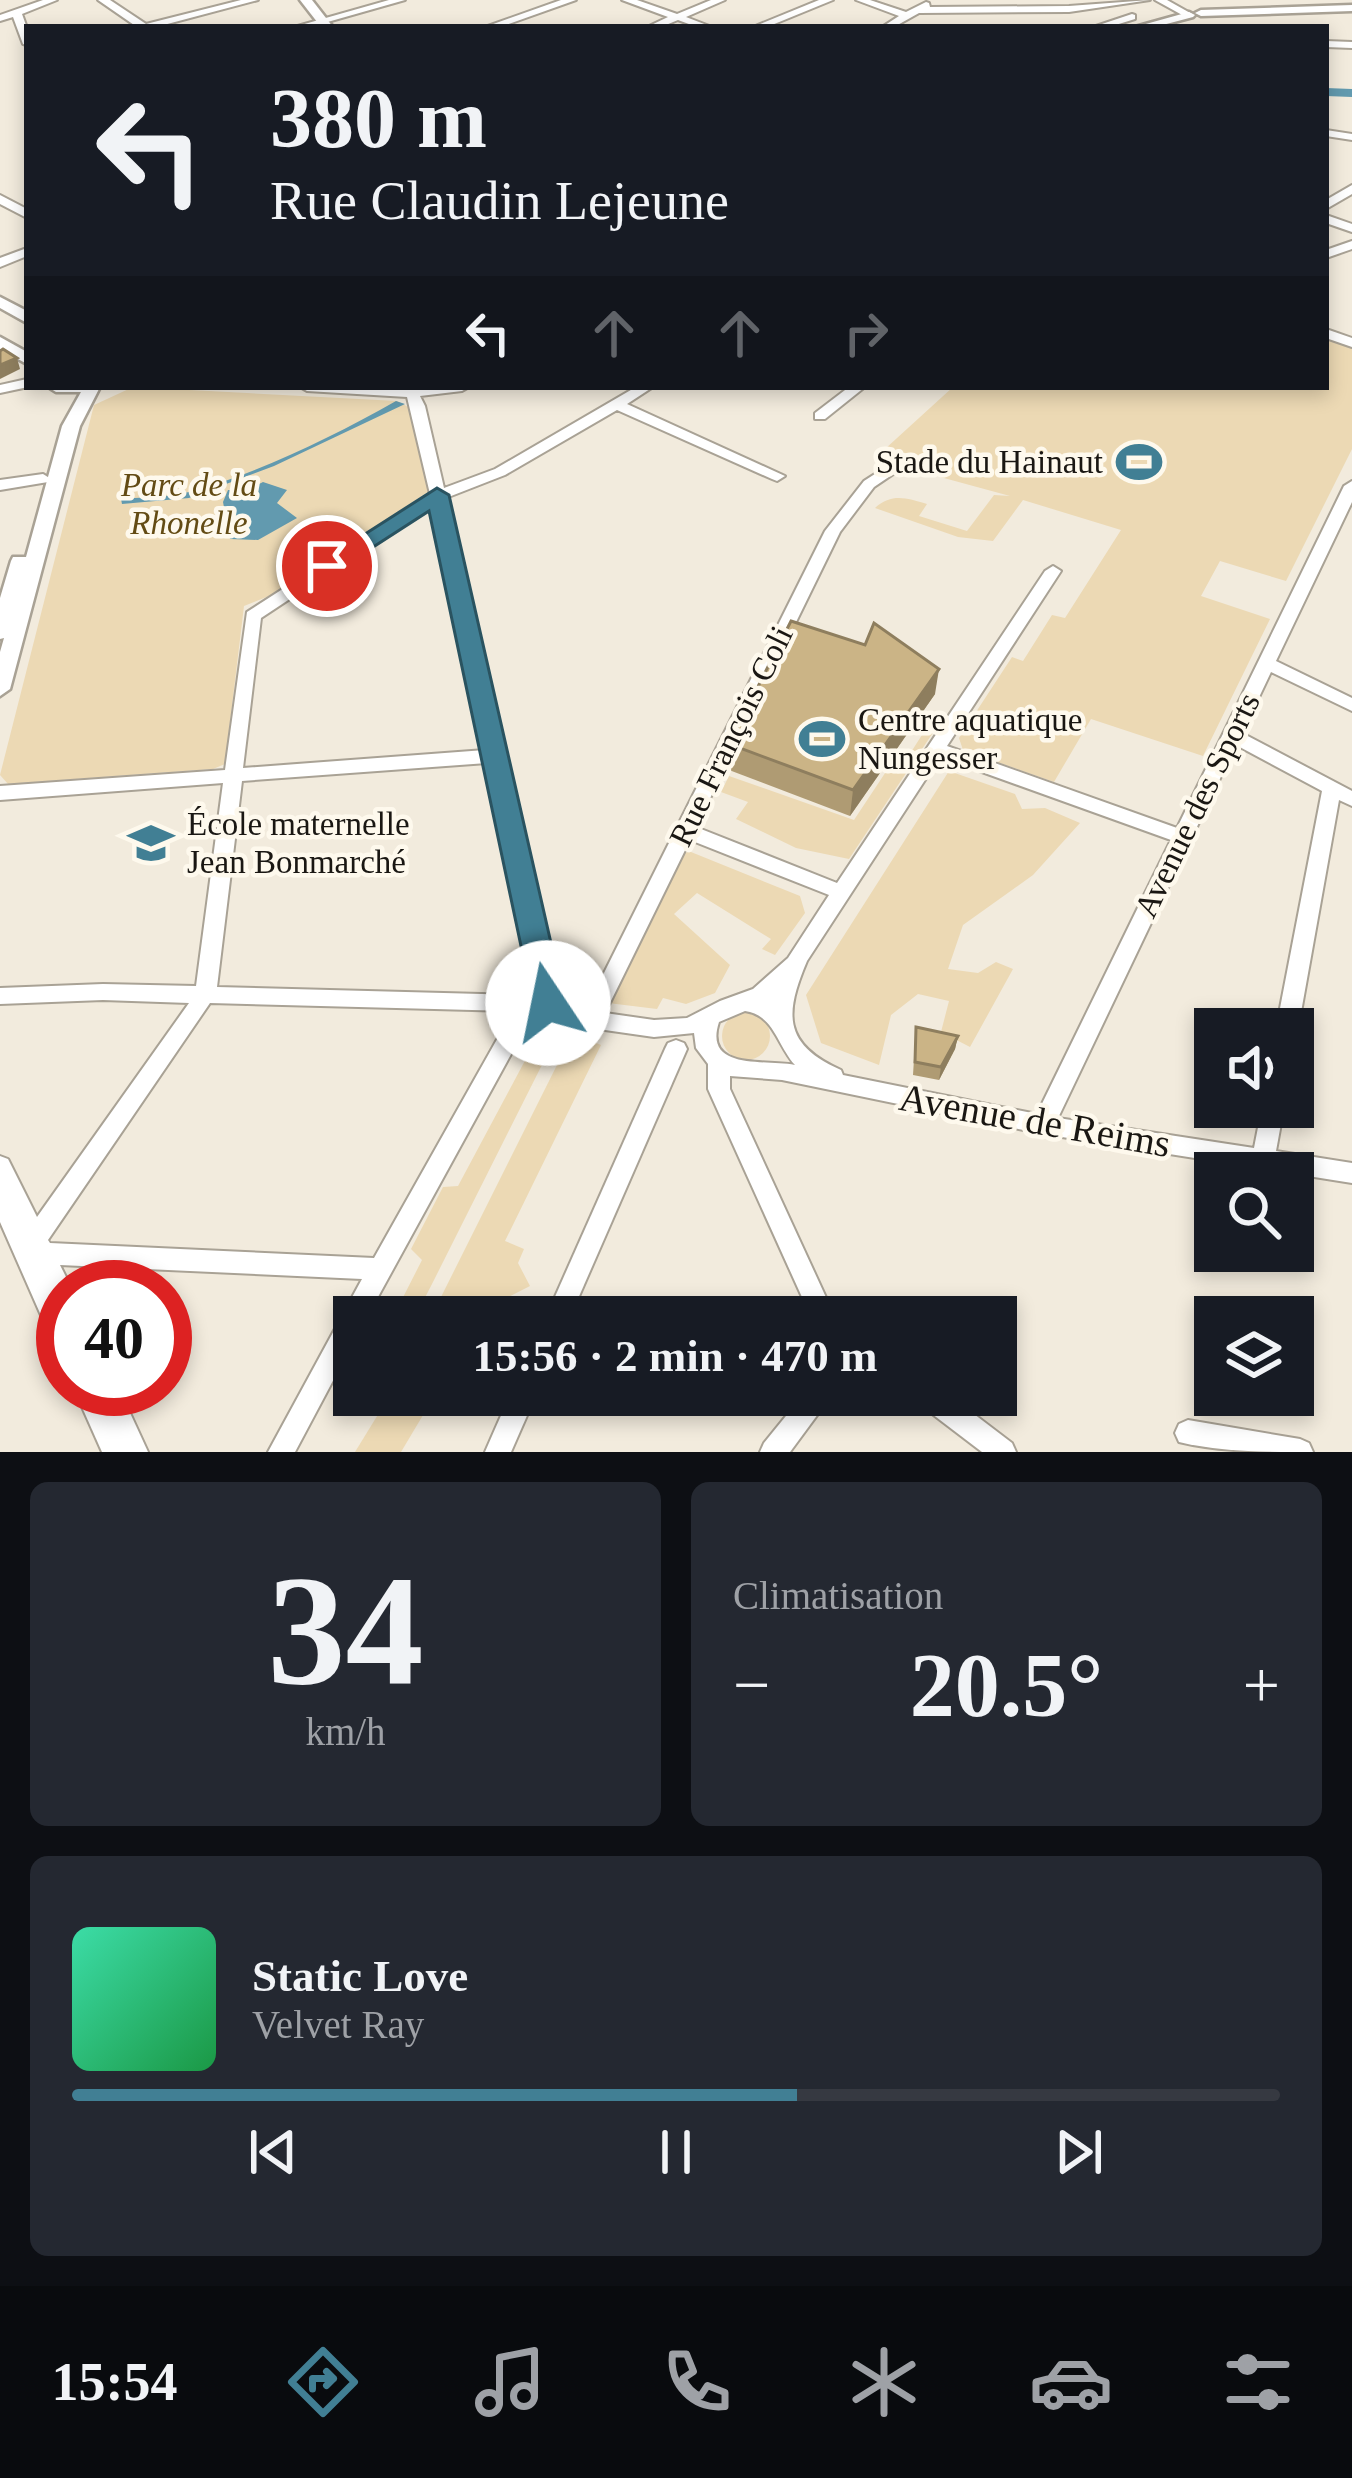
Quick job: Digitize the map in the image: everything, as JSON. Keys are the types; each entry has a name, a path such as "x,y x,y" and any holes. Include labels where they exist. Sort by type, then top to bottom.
{"main road":[{"path":"306,0 323,24"},
{"path":"1136,22 1192,11 1350,8"},
{"path":"0,689 5,624 66,402 59,390"},
{"path":"5,624 73,420 90,390"}],"street":[{"path":"0,18 52,0"},
{"path":"103,0 139,24"},
{"path":"156,24 253,0"},
{"path":"323,24 400,0"},
{"path":"499,24 571,0"},
{"path":"627,0 698,24"},
{"path":"660,24 720,0"},
{"path":"766,24 828,0"},
{"path":"861,0 946,24"},
{"path":"894,24 936,0"},
{"path":"918,13 1051,10 1145,0"},
{"path":"1160,0 1192,11"},
{"path":"0,7 16,12"},
{"path":"1051,10 1075,24"},
{"path":"16,12 24,34"},
{"path":"365,1296 531,1005 541,965 411,390"},
{"path":"34,1248 204,994 212,968 253,616 437,495 500,472 641,390"},
{"path":"820,416 854,390"},
{"path":"617,405 777,476"},
{"name":"Rue François Coli","path":"591,1021 835,526 869,484 897,466"},
{"path":"0,485 44,478"},
{"name":"Avenue des Sports","path":"1043,1125 1352,486"},
{"path":"729,1066 780,1056 785,1029 782,995 798,958 1053,571"},
{"path":"1266,663 1352,705"},
{"path":"1232,735 1352,800"},
{"path":"936,748 1182,836"},
{"path":"0,793 494,756"},
{"path":"1291,1008 1332,789"},
{"path":"685,830 841,892"},
{"path":"743,1003 763,993 798,958"},
{"path":"0,985 103,992"},
{"path":"0,997 103,992"},
{"name":"Avenue de Reims","path":"103,992 531,1005 729,1066 1213,1152"},
{"name":"Avenue de Reims","path":"591,1021 655,1030 709,1020 724,1007 743,1003 767,1009 806,1062 861,1088"},
{"path":"709,1020 704,1040 729,1066"},
{"path":"566,1296 676,1048"},
{"path":"729,1066 719,1089 813,1296"},
{"path":"0,1166 38,1260"},
{"name":"Avenue de Reims","path":"1314,1167 1352,1173"},
{"path":"0,1195 41,1260"},
{"path":"34,1248 380,1269"},
{"path":"281,1452 333,1356"},
{"path":"98,1416 115,1452"},
{"path":"118,1416 135,1452"},
{"path":"498,1452 514,1416"},
{"path":"773,1452 802,1416"},
{"path":"956,1416 1004,1452"},
{"path":"1188,1432 1295,1452"}],"green space":[{"path":"1329,339 1352,348 1352,449 1286,581 1220,561 1201,596 1270,619 1203,756 1091,719 1054,782 963,750 959,738 1012,657 1023,661 1052,615 1065,618 1121,530 1023,500 993,541 958,537 875,508 893,499 912,500 927,504 919,516 967,531 994,495 1010,496 874,459 950,390 1329,390"},
{"name":"Parc de la Rhonelle","path":"126,390 397,401 410,408 428,492 274,594 244,606 225,764 213,769 8,784 0,775 94,405"},
{"path":"936,713 944,716 849,859 796,848 736,819 748,802 721,792 729,776 854,820 899,752 913,749"},
{"path":"949,771 1015,794 1022,809 1045,808 1080,823 1033,875 963,925 948,969 978,973 996,962 1013,969 970,1047 941,1032 949,1001 918,994 891,1015 879,1065 821,1043 806,995"},
{"path":"691,852 800,896 805,913 775,955 762,949 771,939 697,893 674,914 730,965 715,993 686,1004 663,998 657,1009 608,1003 682,853"},
{"path":"746,1012 763,1019 770,1036 763,1053 746,1060 729,1053 722,1036 729,1019"},
{"path":"544,1025 560,1029 426,1296 404,1296 422,1260 411,1249 443,1187 458,1186"},
{"path":"573,1033 601,1045 505,1241 524,1249 518,1263 530,1286 511,1296 442,1296"},
{"path":"377,1416 422,1416 401,1452 355,1452"}],"water":[{"path":"396,401 405,404 274,466 189,498 122,504 121,499 188,492 248,473"},
{"path":"263,482 287,490 277,503 297,518 258,540 230,539 223,502 228,490 245,491"}],"building":[{"path":"3,349 17,358 0,365"},
{"name":"Centre aquatique Nungesser","path":"791,621 865,645 874,623 939,669 853,790 729,744"},
{"path":"916,1027 958,1036 941,1067 915,1062"}],"waterway":[{"path":"1329,92 1352,93"}],"place":[{"name":"Stade du Hainaut","path":"1139,462"},
{"name":"Centre aquatique Nungesser","path":"822,739"},
{"name":"École maternelle Jean Bonmarché","path":"151,843"}],"route":[{"path":"327,566 437,495 541,965 537,994 548,1003"}]}
